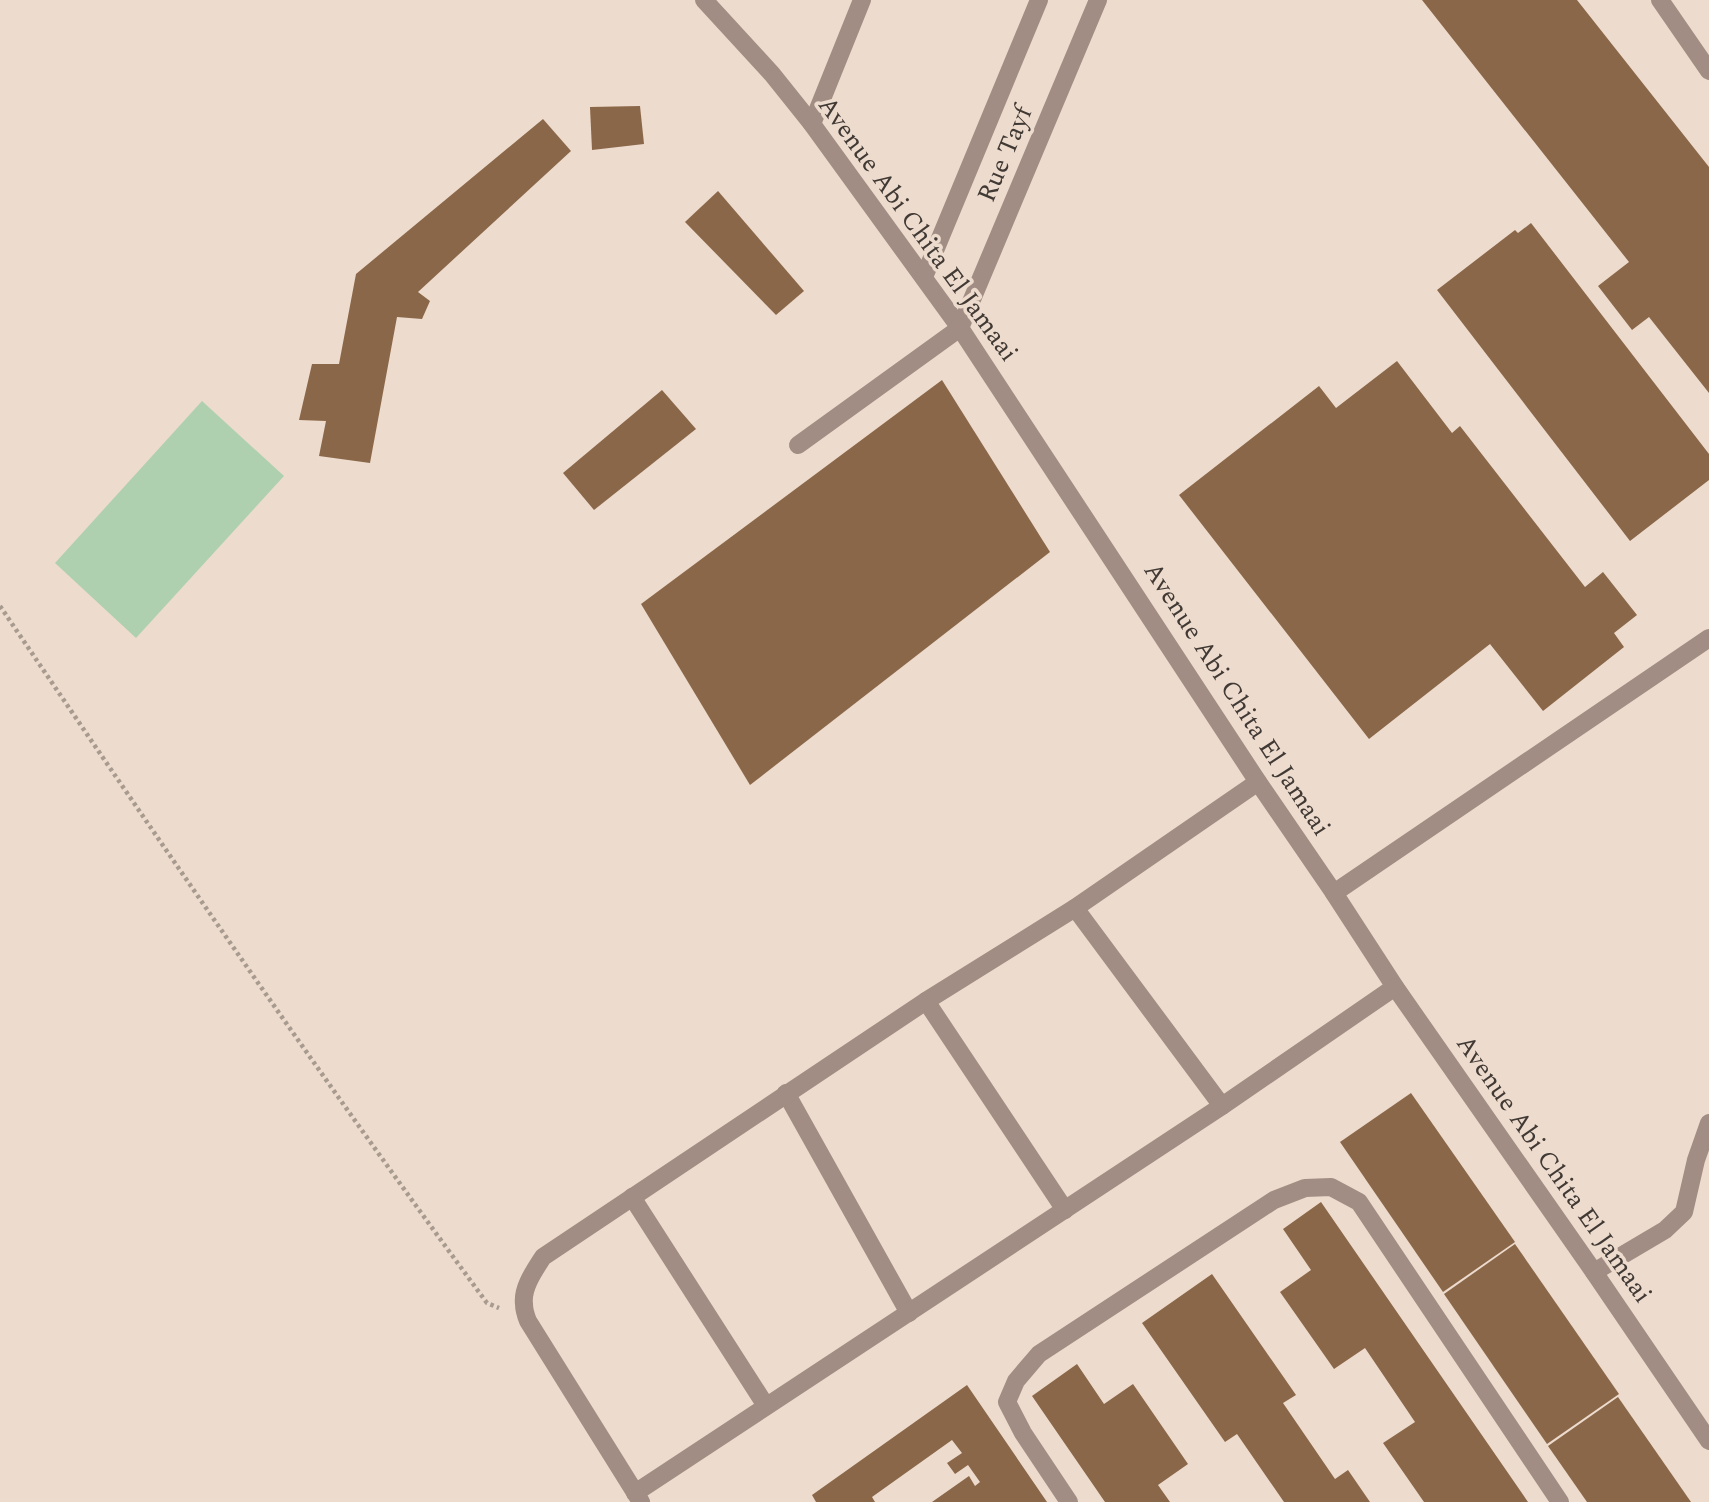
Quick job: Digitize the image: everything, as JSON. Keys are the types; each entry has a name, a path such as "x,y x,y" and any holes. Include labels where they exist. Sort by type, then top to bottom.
{"street":[{"name":"Avenue Abi Chita El Jamaai","path":"704,0 772,74 812,124 960,328 1395,987 1709,1441"},
{"path":"812,124 862,0"},
{"name":"Rue Tayf","path":"924,277 1039,0"},
{"name":"Rue Tayf","path":"960,328 1098,0"},
{"path":"1660,0 1709,71"},
{"path":"798,445 960,328"},
{"path":"1334,893 1709,638"},
{"path":"1258,782 1075,908 926,1001 543,1257 533,1273 523,1303 527,1321 638,1497 766,1406 1222,1107 1395,987"},
{"path":"1075,908 1222,1107"},
{"path":"926,1001 1065,1210"},
{"path":"786,1093 909,1312"},
{"path":"1594,1272 1665,1230 1684,1212 1696,1160 1709,1123"},
{"path":"1069,1502 1023,1433 1007,1402 1016,1381 1039,1354 1274,1200 1305,1188 1331,1187 1359,1202 1560,1502"},
{"path":"632,1198 766,1406"}],"path":[{"path":"0,606 395,1179 487,1303 527,1321"}],"green space":[{"path":"202,401 284,476 136,638 55,563"}],"building":[{"path":"1422,0 1577,0 1709,167 1709,393 1649,317 1632,330 1598,286 1629,262"},
{"path":"640,106 644,144 592,150 590,107"},
{"path":"543,119 571,151 418,292 430,301 422,319 397,317 370,463 319,456 326,421 299,420 312,364 339,364 356,274"},
{"path":"718,191 804,291 776,315 685,222"},
{"path":"1531,223 1709,454 1709,480 1630,541 1437,290 1515,230 1518,233"},
{"path":"1397,361 1452,433 1460,426 1585,587 1603,572 1637,615 1614,633 1624,647 1543,711 1490,644 1369,739 1179,495 1319,386 1336,408"},
{"path":"942,380 1050,552 750,785 641,604"},
{"path":"662,390 696,429 594,510 563,473"},
{"path":"1411,1093 1515,1242 1443,1292 1340,1142"},
{"path":"1321,1202 1528,1502 1424,1502 1383,1443 1415,1422 1365,1348 1334,1369 1280,1292 1311,1270 1283,1229"},
{"path":"1515,1244 1619,1394 1547,1444 1444,1294"},
{"path":"1212,1274 1296,1395 1283,1403 1335,1479 1348,1470 1370,1502 1284,1502 1237,1434 1225,1442 1142,1323"},
{"path":"1077,1364 1104,1404 1133,1384 1188,1464 1158,1485 1170,1502 1105,1502 1032,1396"},
{"path":"967,1385 1047,1502 932,1502 969,1476 975,1486 980,1482 968,1465 955,1474 947,1463 962,1453 952,1440 872,1497 875,1502 816,1502 812,1495"},
{"path":"1618,1397 1691,1502 1587,1502 1548,1446"}]}
